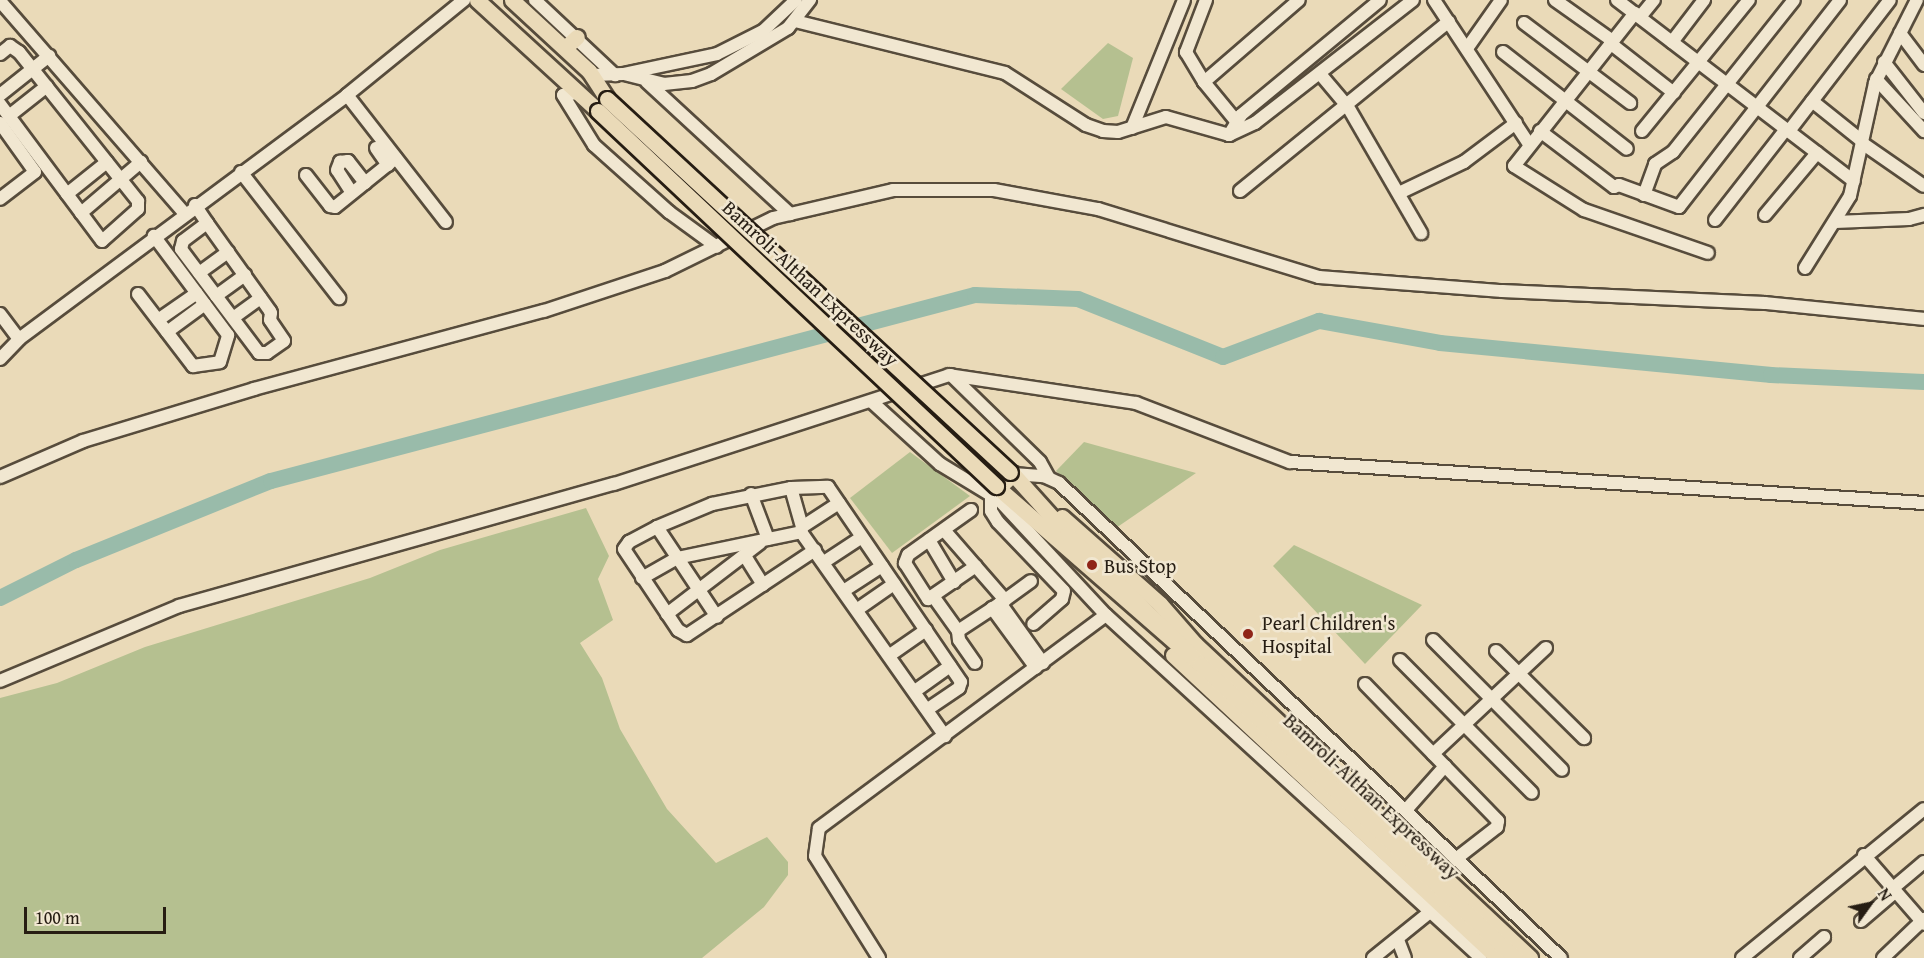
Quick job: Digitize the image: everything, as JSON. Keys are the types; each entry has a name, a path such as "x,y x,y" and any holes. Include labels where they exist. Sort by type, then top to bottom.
{"main road":[{"path":"477,0 569,94 602,105 1160,604 1195,644 1530,958"},
{"path":"513,0 592,75 602,105"},
{"path":"565,48 577,37"},
{"name":"Bamroli-Althan Expressway","path":"602,105 996,492"},
{"path":"996,492 1011,473"},
{"path":"1011,473 1067,534 1200,664"},
{"path":"996,492 1200,664"},
{"path":"996,492 1055,551 1179,659 1498,958"},
{"name":"Bamroli-Althan Expressway","path":"1200,664 1515,958"}],"street":[{"path":"0,359 19,339 184,213 347,95 464,0"},
{"path":"536,0 619,74 647,82 692,81 711,74 760,48 795,21 810,0"},
{"path":"592,75 619,74 687,63 724,51 763,32 796,0"},
{"path":"1132,128 1184,0"},
{"path":"1206,0 1186,52 1204,82 1236,121"},
{"path":"1204,82 1299,0"},
{"path":"1229,135 1236,121 1380,0"},
{"path":"795,21 998,71 1094,129 1118,132 1166,117 1229,135 1255,123 1321,75 1413,0"},
{"path":"1434,0 1468,47 1529,144"},
{"path":"1468,47 1501,0"},
{"path":"1555,0 1612,42 1674,93"},
{"path":"1617,0 1854,181"},
{"path":"1654,0 1612,42 1529,144 1514,166 1526,177 1584,210 1708,253"},
{"path":"1672,42 1704,0"},
{"path":"1642,131 1749,0"},
{"path":"1644,195 1655,164 1673,152 1794,0"},
{"path":"1540,131 1614,187 1619,185 1679,207 1840,0"},
{"path":"1715,220 1812,101 1890,0"},
{"path":"0,1 184,213"},
{"path":"1916,2 1924,16"},
{"path":"1805,268 1836,222 1854,181 1876,79 1916,2"},
{"path":"1240,191 1348,107 1449,21"},
{"path":"1524,23 1586,73 1630,103"},
{"path":"1900,33 1924,65"},
{"path":"0,54 13,47 47,86 139,205 107,240 99,238 67,194 4,127"},
{"path":"1503,52 1563,102 1627,150"},
{"path":"0,95 49,56"},
{"path":"1884,62 1924,113"},
{"path":"1321,75 1348,107 1421,234"},
{"path":"1876,79 1924,131"},
{"path":"647,82 790,214"},
{"path":"4,127 47,86"},
{"path":"569,94 597,149 669,212 717,247"},
{"path":"347,95 392,161 446,222"},
{"path":"1812,101 1862,142 1924,186"},
{"path":"0,104 4,127 35,172 4,196 0,182"},
{"path":"1399,193 1464,162 1516,123"},
{"path":"375,148 392,161"},
{"path":"1765,214 1817,153"},
{"path":"352,193 337,170 340,162 348,161 365,183"},
{"path":"306,175 331,207 392,161"},
{"path":"67,194 107,162"},
{"path":"81,213 141,162"},
{"path":"241,172 339,298"},
{"path":"0,477 83,441 254,389 553,309 677,267 766,221 905,189 1005,190 1127,215 1320,277 1502,291 1765,303 1924,319"},
{"path":"195,205 261,298 283,343 261,354 199,273 181,245 207,223"},
{"path":"1836,222 1909,219 1924,215"},
{"path":"1909,219 1924,225"},
{"path":"138,294 193,366 218,363 228,335 154,236"},
{"path":"199,273 228,252"},
{"path":"216,296 244,275"},
{"path":"158,320 197,293"},
{"path":"233,318 261,298"},
{"path":"167,332 205,304"},
{"path":"0,314 19,339"},
{"path":"951,375 1040,462 1049,478 1406,810 1560,958"},
{"path":"0,681 179,606 614,484 843,408 872,402 951,375 1136,403 1290,462 1924,503"},
{"path":"872,402 940,464 996,492 1106,615 1481,958"},
{"path":"1011,473 1049,478"},
{"path":"815,550 687,635 678,630 624,549 629,542 657,527 712,504 751,494 824,485 839,503 926,630 961,686 928,709"},
{"path":"791,488 801,530 945,736"},
{"path":"996,492 991,511 998,522 1064,591 1062,599 1034,624"},
{"path":"751,494 764,540"},
{"path":"642,578 678,558 801,530 839,503"},
{"path":"971,510 906,557 905,563 926,598 933,596 976,566"},
{"path":"657,527 717,617"},
{"path":"944,530 976,566 1040,665"},
{"path":"824,562 862,537"},
{"path":"667,614 699,592 764,540"},
{"path":"929,540 954,582"},
{"path":"745,556 764,585"},
{"path":"845,590 882,566"},
{"path":"958,631 1031,581"},
{"path":"858,609 894,584"},
{"path":"933,596 958,631 959,640 975,663"},
{"path":"879,958 815,856 815,836 819,828 1106,615"},
{"path":"890,655 926,630"},
{"path":"1432,640 1562,770"},
{"path":"1433,754 1546,648"},
{"path":"1496,651 1584,738"},
{"path":"1400,660 1532,793"},
{"path":"915,691 950,666"},
{"path":"1365,684 1497,821 1497,827 1457,858"},
{"path":"1406,810 1445,766"},
{"path":"1742,958 1864,855 1924,809"},
{"path":"1864,855 1923,922 1883,958"},
{"path":"1861,921 1924,862"},
{"path":"1373,958 1431,911"},
{"path":"1800,958 1824,937"},
{"path":"1398,940 1405,958"}],"green space":[{"path":"1108,43 1133,58 1118,116 1103,119 1061,89"},
{"path":"1084,442 1196,473 1116,528 1056,471"},
{"path":"910,452 970,496 892,553 850,498"},
{"path":"586,508 609,556 598,579 613,620 580,643 602,678 620,729 667,809 716,863 767,837 788,862 788,875 764,907 702,958 0,958 0,698 57,683 145,647 370,578 440,550"},
{"path":"1294,545 1422,605 1365,664 1273,566"}],"waterway":[{"path":"0,598 76,560 271,481 975,295 1078,299 1223,357 1319,321 1440,343 1771,375 1924,382"}],"place":[{"name":"Bus Stop","path":"1092,565"},
{"name":"Pearl Children's Hospital","path":"1248,634"}]}
